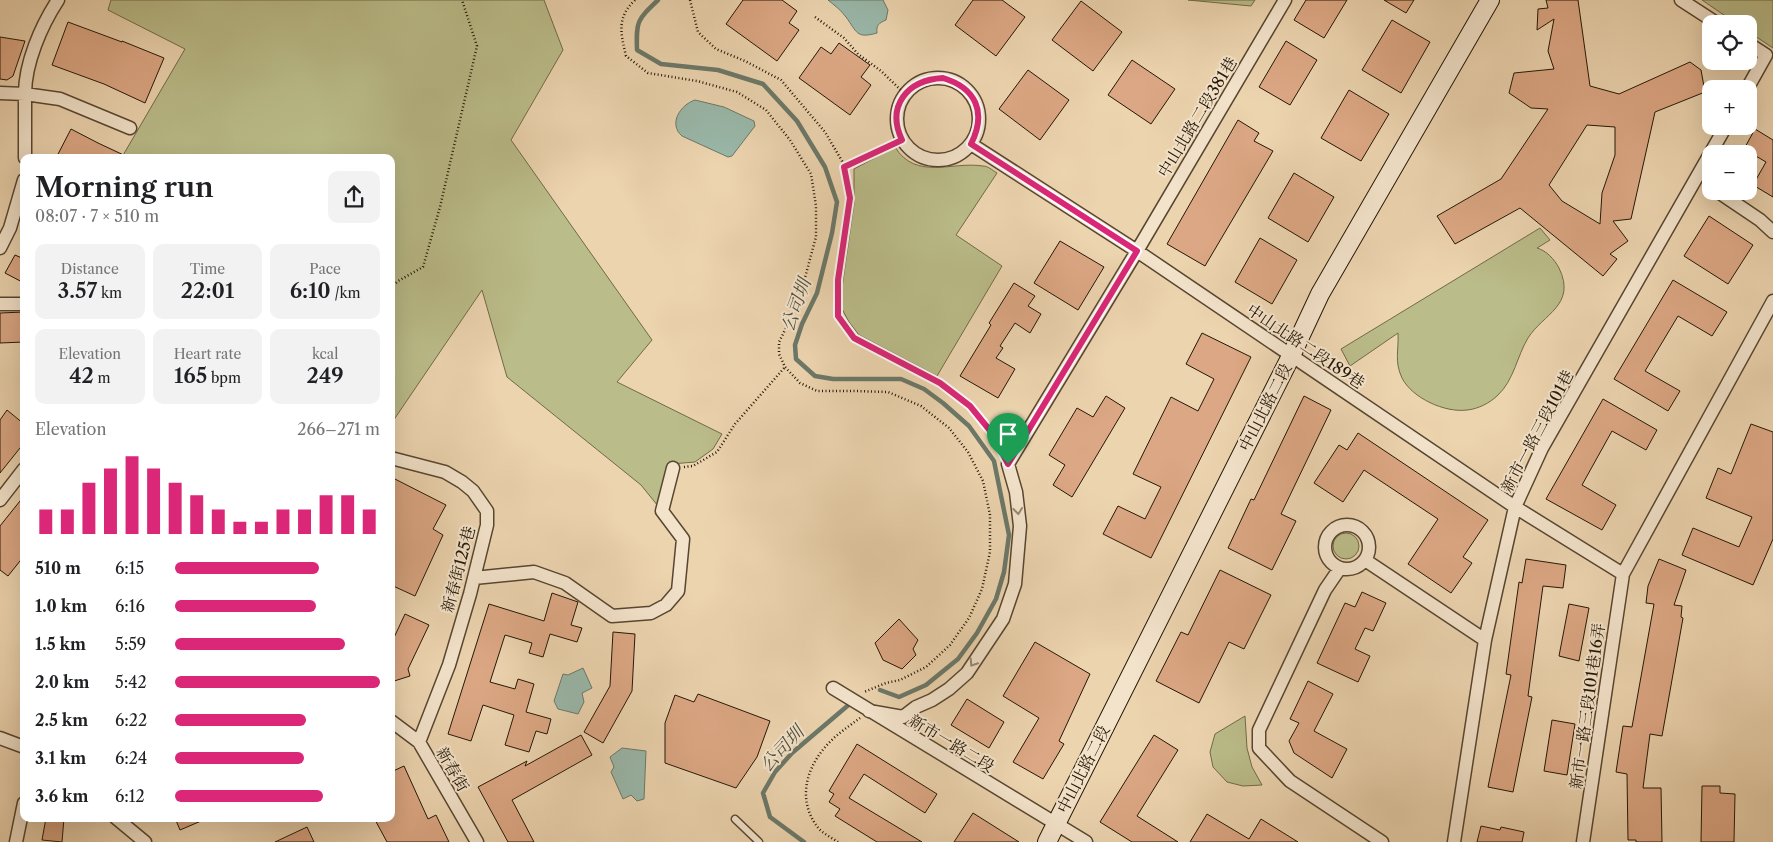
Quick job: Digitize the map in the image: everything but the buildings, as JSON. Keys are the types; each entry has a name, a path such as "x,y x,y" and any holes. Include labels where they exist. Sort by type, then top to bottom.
{"street":[{"path":"24,154 25,83 34,49 58,0"},
{"name":"中山北路二段381巷","path":"1008,464 1137,251 1285,0"},
{"name":"中山北路二段","path":"1047,842 1291,356 1320,294 1490,0"},
{"path":"1681,0 1704,15"},
{"path":"1752,80 1766,55 1757,49"},
{"path":"943,78 957,82 968,91 976,103 979,117 978,131 971,144 962,153 950,159 937,160 925,158 913,152 902,140 896,118 899,105 905,94 915,84 928,79 943,78"},
{"path":"0,93 60,98 130,128"},
{"name":"新市一路三段101巷","path":"1454,842 1485,640 1515,507 1542,448 1721,135"},
{"name":"中山北路二段189巷","path":"971,144 1137,251 1515,507 1623,574"},
{"path":"1698,178 1702,181"},
{"path":"0,248 10,228 20,194"},
{"path":"1730,200 1760,220 1773,232"},
{"path":"1623,574 1773,301"},
{"path":"0,304 20,304"},
{"name":"新春街125巷","path":"395,459 445,472 462,482 482,502 487,511 487,525 474,578 449,665 419,742"},
{"path":"869,711 903,717 916,707 932,700 949,689 967,673 1003,619 1015,584 1020,526 1016,492 1008,464"},
{"path":"474,578 534,572 565,582 612,616 651,613 666,605 678,591 684,539 662,511 673,468"},
{"path":"0,500 20,474"},
{"path":"1353,526 1360,529 1369,547 1365,560 1354,568 1340,568 1333,565 1325,552 1327,537 1338,527 1353,526"},
{"path":"1365,560 1485,640"},
{"path":"1340,568 1325,590 1259,730 1260,748 1290,781 1382,842"},
{"name":"新市一路三段101巷16弄","path":"1583,842 1623,574"},
{"name":"新市一路二段","path":"833,688 1086,842"},
{"name":"新春街","path":"395,724 419,742 477,842"},
{"path":"0,738 20,746"},
{"path":"16,842 20,822"},
{"path":"121,822 145,842"}],"lane":[{"path":"735,819 759,842"}],"path":[{"path":"395,284 423,267 440,207 476,46 462,0"},
{"path":"635,0 620,26 626,56 648,73 697,81 737,92 766,110 790,140 811,174 816,206 816,237 803,285 791,318 779,342 779,354 785,367 800,382 817,392 888,392 921,406 949,428 968,452 983,481 990,515 990,552 982,589 968,618 950,644 926,667 900,680 886,683 849,698"},
{"path":"690,0 698,32 716,49 745,61 781,80 825,132 842,161 850,198 838,280 838,316 854,338 940,383 970,406 992,433 1008,464"},
{"path":"815,16 844,38 858,54 881,71 905,94"},
{"path":"844,167 902,140"},
{"path":"673,468 693,466 718,452 735,424 785,367"},
{"path":"838,842 820,830 806,806 806,785 814,763 834,738 869,711"}],"green space":[{"path":"111,0 544,0 563,50 511,140 652,340 617,382 722,434 713,449 695,462 671,464 658,506 641,485 507,377 482,290 395,418 395,154 124,154 185,49 108,10"},
{"path":"1188,0 1255,0 1251,6"},
{"path":"1702,0 1773,0 1773,48 1757,37 1757,15 1724,15"},
{"path":"895,147 913,164 924,167 971,165 988,167 997,173 956,235 1002,266 937,376 859,335 842,309 841,294 854,204 854,169"},
{"path":"1540,228 1550,240 1537,248 1547,253 1559,268 1564,291 1556,308 1528,338 1508,382 1491,401 1475,408 1458,410 1439,406 1421,398 1413,392 1402,378 1397,361 1398,333 1350,366 1341,349"},
{"path":"1346,533 1355,537 1359,546 1355,555 1346,559 1337,555 1333,546 1337,537"},
{"path":"1245,716 1247,748 1252,767 1262,785 1243,786 1227,782 1213,767 1210,752 1215,734"}],"shaded area":[{"path":"828,0 883,0 888,10 886,20 881,22 877,28 877,33 861,35 842,12"},
{"path":"695,100 724,107 754,121 755,126 732,156 728,157 682,136 678,131 676,121 678,115 685,106"},
{"path":"583,668 592,688 582,693 584,702 578,714 558,709 554,701 563,674 568,675"},
{"path":"622,748 646,751 644,799 637,801 631,795 623,799 611,772 614,767 610,757"}],"waterway":[{"name":"公司圳","path":"658,0 639,22 637,50 661,64 718,70 763,84 797,121 825,167 837,202 832,233 817,293 802,324 795,345 796,359 815,376 833,379 901,379 924,389 969,426 994,461 1009,535 1004,572 996,599 977,633 958,659 926,685 899,697 880,690"},
{"name":"公司圳","path":"804,842 770,817 763,793 775,772 792,753 852,702"}],"route":[{"path":"943,78 957,82 968,91 976,103 979,117 978,131 971,144 1137,251 1008,464 992,433 970,406 940,383 854,338 838,316 838,280 850,198 844,167 902,140 896,118 899,105 905,94 915,84 928,79 943,78"}]}
